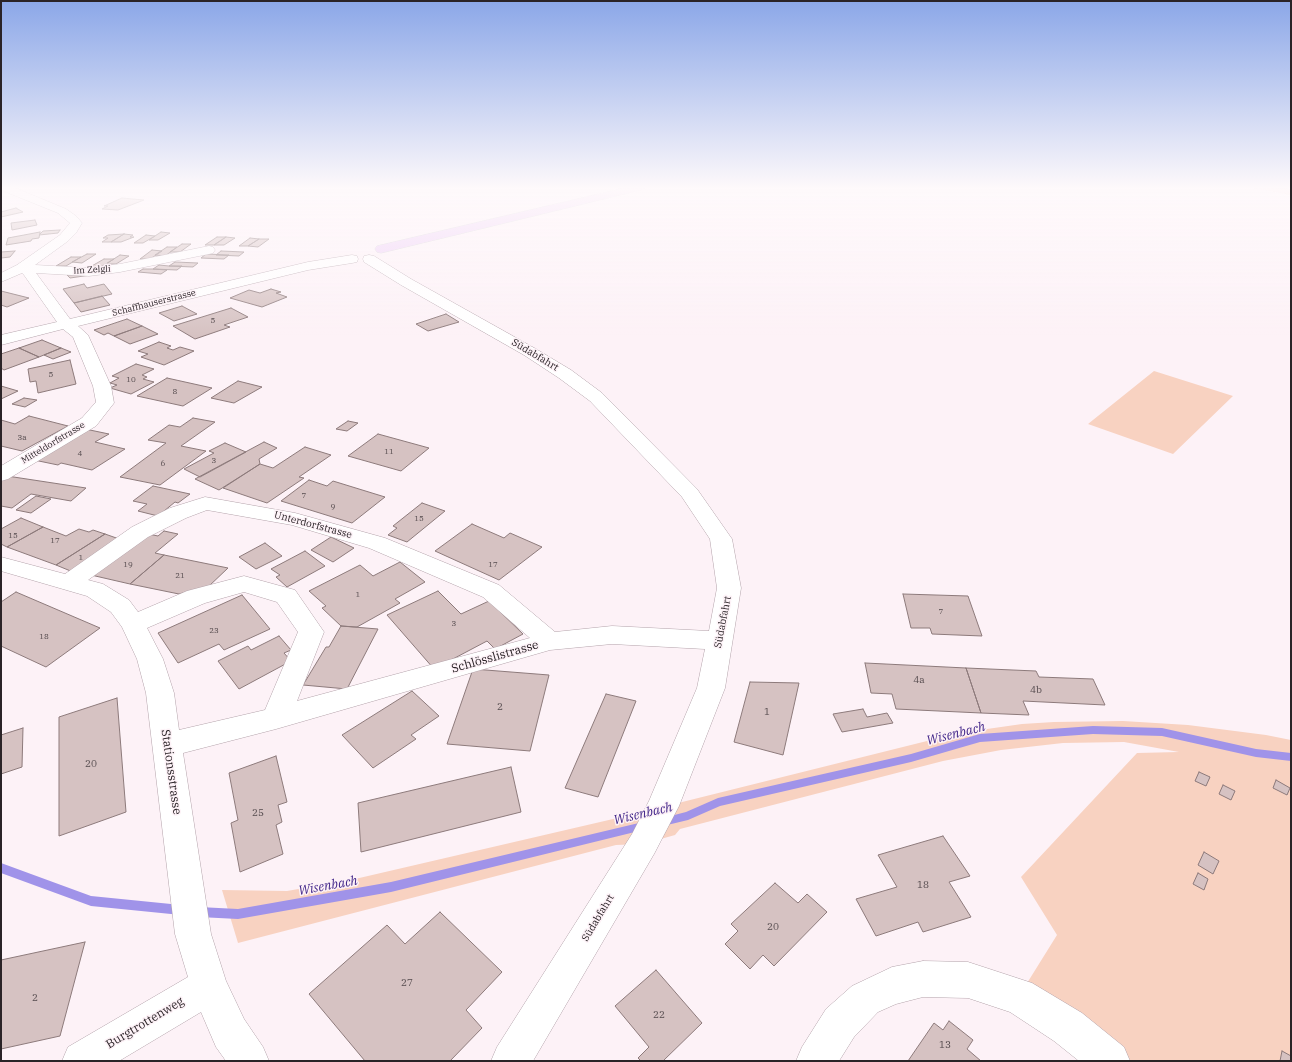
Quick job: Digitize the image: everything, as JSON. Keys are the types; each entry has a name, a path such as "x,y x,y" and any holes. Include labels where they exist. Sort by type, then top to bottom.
{"main road":[{"name":"Schaffhauserstrasse","path":"362,252 428,237"}],"street":[{"path":"8,273 65,237"},
{"name":"Im Zelgli","path":"8,273 89,272 128,267 209,250"},
{"name":"Schaffhauserstrasse","path":"1,340 362,252"},
{"name":"Südabfahrt","path":"362,252 406,282 530,352 565,374 596,397 624,423 690,493 721,539 729,588 711,688 662,806 643,844 511,1061"},
{"name":"Mitteldorfstrasse","path":"1,475 90,422 105,403 102,386 80,335 66,324 29,272 8,273"},
{"name":"Unterdorfstrasse","path":"70,582 140,532 178,513 205,503 295,519 377,543 491,591 550,641"},
{"name":"Stationsstrasse","path":"1,564 95,590 120,606 134,624 150,659 160,693 193,934 209,986 230,1034 249,1061"},
{"path":"134,624 196,597 244,584 286,596 311,632 276,718"},
{"name":"Schlösslistrasse","path":"167,745 276,718 550,641 612,635 719,641"},
{"path":"814,1060 840,1024 865,999 892,986 923,979 968,980 1019,996 1068,1027 1110,1061"},
{"name":"Burgtrottenweg","path":"82,1061 209,986"}],"shaded area":[{"path":"1154,371 1233,396 1173,454 1088,424"},
{"path":"1123,721 1188,725 1266,735 1291,740 1291,1061 1110,1061 1019,996 1057,935 1021,877 1137,753 1179,752 1124,742 1063,743 1001,750 943,761 680,829 675,835 643,844 616,845 238,943 222,890 287,891 355,879 626,816 927,741 987,729 1022,724 1054,722"}],"building":[{"path":"39,237 39,238 32,239 31,241 6,245 8,238"},
{"path":"105,237 120,237 111,242 102,242 108,238 103,238"},
{"path":"120,237 134,237 121,242 111,242"},
{"path":"144,237 154,237 143,243 134,243"},
{"path":"154,237 164,237 158,240 149,240"},
{"path":"217,237 226,237 214,245 205,245"},
{"path":"226,237 235,238 224,245 214,245"},
{"path":"250,238 259,239 248,246 239,246"},
{"path":"259,239 269,239 258,247 248,246"},
{"path":"182,244 191,244 180,252 170,252"},
{"path":"167,247 177,247 165,256 155,255"},
{"path":"152,250 162,251 150,259 140,259"},
{"path":"15,251 10,257 1,258 1,252"},
{"path":"221,251 244,252 239,256 216,255"},
{"path":"87,254 96,254 82,263 72,262"},
{"path":"206,254 229,255 224,259 201,258"},
{"path":"120,255 129,256 116,264 106,264"},
{"path":"71,257 81,257 66,266 56,266"},
{"path":"104,259 114,259 99,268 90,267"},
{"path":"175,262 198,263 193,267 169,266"},
{"path":"159,265 182,266 177,270 153,269"},
{"path":"143,269 167,270 161,274 138,272"},
{"path":"98,274 70,278 67,275"},
{"path":"84,284 87,288 104,284 112,294 74,303 63,289"},
{"path":"271,289 281,292 276,293 287,297 262,307 230,298 249,290 260,293"},
{"path":"1,291 29,298 7,307 1,305"},
{"path":"102,296 110,305 81,312 74,303"},
{"path":"182,306 197,314 174,321 159,313"},
{"path":"231,308 248,317 224,325 230,327 195,339 173,326"},
{"path":"446,314 459,322 428,331 416,324"},
{"path":"127,319 142,326 114,336 108,333 104,335 94,330"},
{"path":"142,326 158,334 130,344 114,336"},
{"path":"42,340 61,348 39,357 19,348"},
{"path":"159,342 171,346 167,348 173,350 180,347 194,351 164,365 141,357 148,354 138,351"},
{"path":"19,348 39,357 4,370 1,368 1,354"},
{"path":"61,348 71,352 53,359 44,355"},
{"path":"70,360 76,384 38,393 36,381 30,382 28,369"},
{"path":"136,364 154,369 142,375 147,377 143,379 154,382 131,394 110,388 117,385 110,383 119,378 112,376"},
{"path":"167,378 212,388 183,406 137,396"},
{"path":"238,381 262,387 234,403 211,398"},
{"path":"1,386 18,391 1,399"},
{"path":"24,398 37,400 25,407 12,404"},
{"path":"29,416 68,426 22,451 1,446 1,420 15,424"},
{"path":"193,418 215,422 181,446 206,451 160,485 120,477 166,443 148,440 169,425 180,427"},
{"path":"348,421 358,423 347,431 336,429"},
{"path":"85,429 109,434 95,442 125,449 92,470 61,463 58,465 34,460"},
{"path":"378,434 429,448 401,471 348,456"},
{"path":"264,442 277,448 259,459 260,464 219,490 195,479"},
{"path":"225,443 246,452 200,477 184,469 214,453 209,451"},
{"path":"305,447 331,455 299,477 304,478 267,503 223,488 260,464 273,468"},
{"path":"7,476 86,488 71,501 31,494 12,508 1,506 1,480"},
{"path":"309,480 327,486 333,481 385,497 352,523 281,501"},
{"path":"153,486 190,494 178,503 175,502 158,516 138,511 147,504 133,501"},
{"path":"36,496 51,499 31,513 16,510"},
{"path":"422,503 445,511 407,542 388,535 397,528 393,526"},
{"path":"21,518 43,527 7,547 1,544 1,529"},
{"path":"472,524 504,538 510,533 542,547 499,580 435,551"},
{"path":"43,527 66,536 79,529 89,532 93,530 105,534 56,565 7,547"},
{"path":"164,531 178,534 155,553 164,555 130,584 91,575 144,533 158,536"},
{"path":"105,534 122,540 73,572 56,565"},
{"path":"331,537 354,548 333,562 311,550"},
{"path":"265,543 282,556 256,569 239,557"},
{"path":"305,551 325,566 287,587 276,577 280,575 271,569"},
{"path":"164,555 228,568 208,587 179,594 130,584"},
{"path":"400,562 425,582 395,599 400,603 357,627 341,626 322,608 326,606 309,591 360,565 373,576"},
{"path":"438,591 461,614 489,601 523,634 495,649 487,641 434,669 387,615"},
{"path":"16,592 100,628 46,667 1,646 1,602"},
{"path":"903,594 968,596 982,636 932,634 930,628 911,628"},
{"path":"242,595 270,629 224,650 219,644 178,663 158,633"},
{"path":"341,626 378,629 347,689 303,685 326,647 329,647"},
{"path":"279,636 291,650 284,653 291,661 239,689 218,661 248,646 251,650"},
{"path":"865,663 966,668 981,713 896,709 892,694 871,693"},
{"path":"966,668 1036,671 1039,677 1093,679 1105,705 1023,701 1029,715 981,713"},
{"path":"473,669 549,675 530,751 447,744"},
{"path":"750,682 799,683 783,755 734,742"},
{"path":"412,691 439,716 411,735 416,739 373,768 342,735"},
{"path":"606,694 636,701 598,797 565,788"},
{"path":"117,698 126,812 59,836 59,717"},
{"path":"863,709 867,717 887,713 893,723 842,732 833,714"},
{"path":"23,728 22,767 1,774 1,735"},
{"path":"276,756 287,802 278,805 282,822 276,825 283,854 240,872 231,823 238,820 229,773"},
{"path":"511,767 521,812 361,852 358,803"},
{"path":"1199,772 1210,777 1206,786 1195,781"},
{"path":"1276,780 1290,788 1287,795 1273,788"},
{"path":"1223,785 1235,791 1231,800 1219,794"},
{"path":"943,836 970,876 949,882 971,917 923,932 918,922 876,936 856,899 897,887 878,855"},
{"path":"1204,852 1219,861 1213,874 1198,865"},
{"path":"1198,873 1208,879 1204,890 1193,884"},
{"path":"775,883 798,903 807,894 827,912 774,966 763,955 750,969 725,944 738,931 731,924"},
{"path":"440,912 502,972 466,1010 482,1028 450,1061 365,1061 309,994 387,925 405,944"},
{"path":"85,942 60,1036 1,1049 1,960"},
{"path":"656,970 702,1023 663,1061 641,1061 638,1058 649,1047 615,1006"},
{"path":"949,1021 973,1040 967,1049 981,1061 908,1061 934,1023 943,1030"},
{"path":"1282,1051 1291,1056 1291,1061 1280,1061"}],"waterway":[{"name":"Wisenbach","path":"663,822 688,816 718,802 911,758 980,738 1093,730 1162,732 1256,753 1291,757"},
{"name":"Wisenbach","path":"199,912 238,914 391,887 643,826"},
{"name":"Wisenbach","path":"1,868 91,901 181,910"}]}
